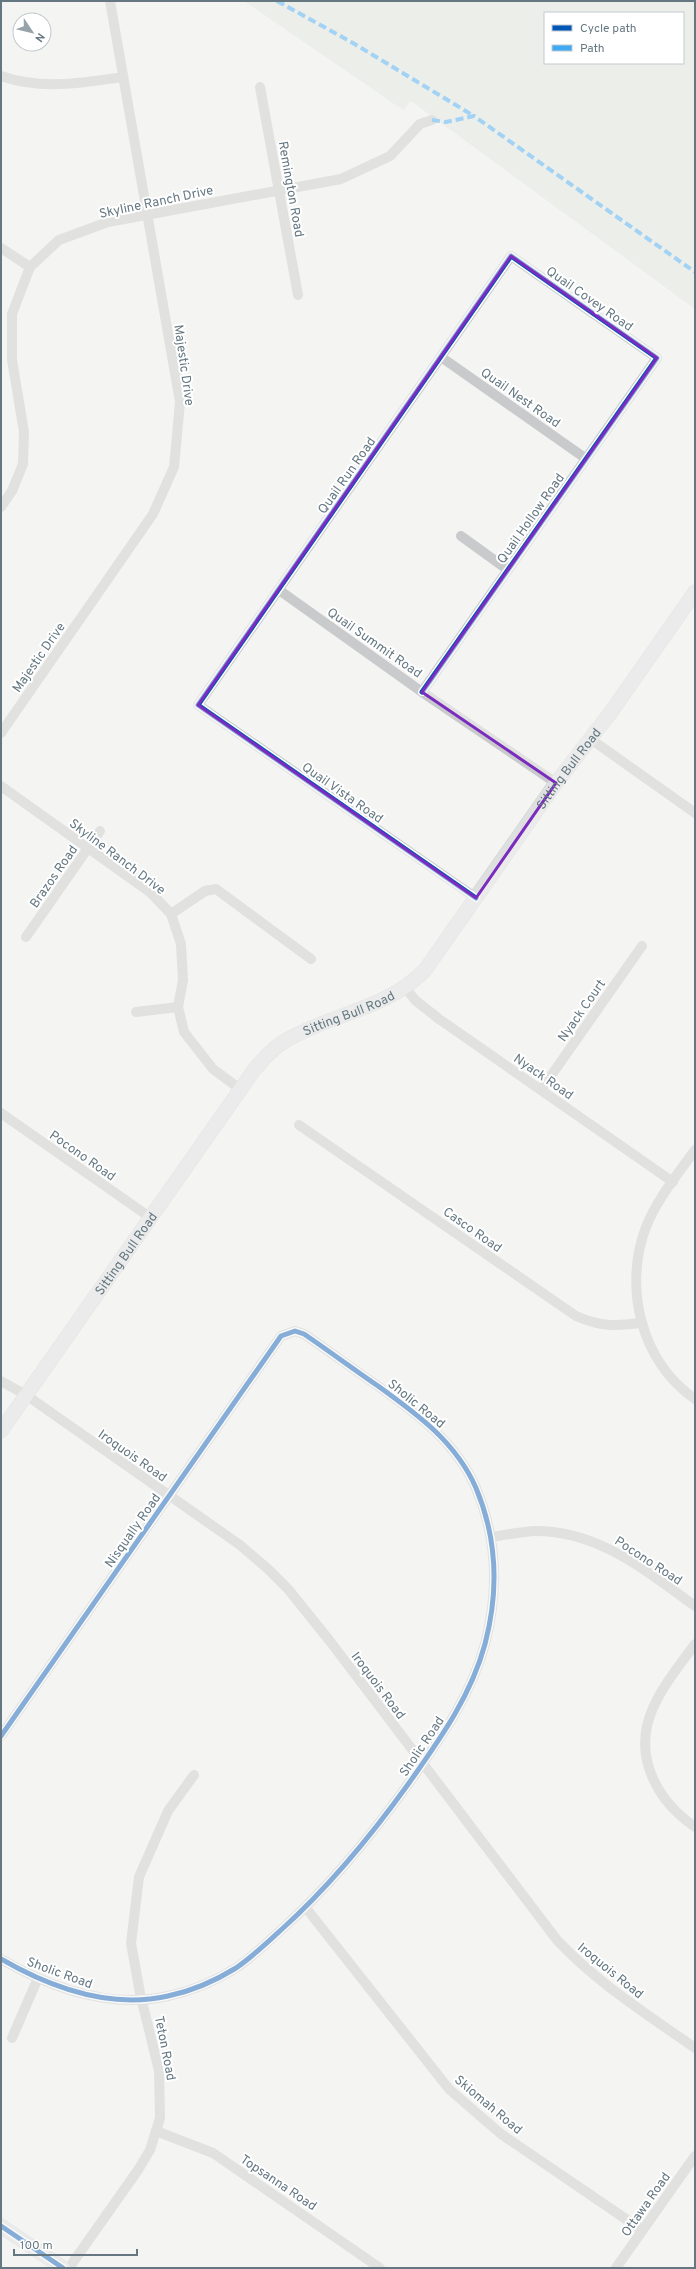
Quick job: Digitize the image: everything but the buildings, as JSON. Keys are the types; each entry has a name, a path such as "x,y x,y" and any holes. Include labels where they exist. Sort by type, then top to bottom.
{"street":[{"name":"Majestic Drive","path":"1,733 153,514 174,467 180,402 110,1"},
{"path":"1,76 19,82 69,85 123,77"},
{"name":"Remington Road","path":"260,87 298,295"},
{"name":"Skyline Ranch Drive","path":"1,507 12,491 23,464 24,432 12,360 12,314 30,267 59,240 108,222 341,178 390,156 420,124 432,120"},
{"path":"1,248 30,267"},
{"name":"Quail Run Road","path":"198,705 511,256"},
{"name":"Quail Covey Road","path":"511,256 657,358"},
{"name":"Quail Nest Road","path":"441,357 586,458"},
{"name":"Quail Hollow Road","path":"422,692 657,358"},
{"path":"461,536 508,570"},
{"name":"Quail Summit Road","path":"279,590 422,692 556,783"},
{"name":"Sitting Bull Road","path":"1,1431 240,1089 264,1058 285,1041 382,1000 405,987 417,978 434,959 556,783 592,740 695,592"},
{"name":"Quail Vista Road","path":"198,705 476,898"},
{"path":"592,740 695,813"},
{"name":"Skyline Ranch Drive","path":"1,786 151,893 171,914 181,944 183,980 178,1007 184,1032 202,1057 213,1069 240,1089"},
{"name":"Brazos Road","path":"26,937 100,831"},
{"path":"171,914 205,891 216,889 311,959"},
{"name":"Nyack Court","path":"541,1090 642,946"},
{"name":"Nyack Road","path":"405,987 415,1000 439,1019 673,1182"},
{"path":"136,1012 178,1007"},
{"name":"Pocono Road","path":"1,1113 151,1218"},
{"name":"Casco Road","path":"299,1124 576,1316 595,1325 616,1326 641,1323"},
{"path":"695,1150 646,1226 639,1251 637,1299 641,1323 661,1365 674,1382 695,1399"},
{"name":"Sholic Road","path":"1,1959 38,1978 70,1990 100,1997 142,2000 190,1990 216,1979 238,1966 306,1908 359,1850 423,1764 460,1706 485,1645 495,1594 495,1566 491,1537 475,1487 466,1468 434,1429 419,1416 304,1334 295,1331 281,1336"},
{"name":"Nisqually Road","path":"1,1736 281,1336"},
{"name":"Iroquois Road","path":"1,1381 26,1395 240,1545 278,1579 329,1640 557,1940 578,1963 609,1988 695,2048"},
{"name":"Pocono Road","path":"491,1537 533,1531 563,1533 586,1538 615,1551 638,1565 695,1606"},
{"path":"695,1644 666,1685 653,1708 646,1738 646,1756 658,1792 671,1808 695,1827"},
{"name":"Teton Road","path":"69,2268 138,2170 150,2150 160,2118 161,2099 159,2071 142,2000 131,1943 139,1877 168,1811 194,1775"},
{"name":"Skiomah Road","path":"306,1908 449,2090 501,2134 642,2230"},
{"path":"12,2038 38,1978"},
{"name":"Topsanna Road","path":"156,2131 214,2153 380,2268"},
{"name":"Ottawa Road","path":"616,2268 695,2156"},
{"path":"1,2226 63,2268"}],"highlighted area":[{"path":"511,256 657,358 422,692 556,783 476,898 198,705"}],"shaded area":[{"path":"244,1 695,1 695,309 411,101 403,110"}],"marked path":[{"path":"277,1 353,43 474,116"},
{"path":"432,120 446,122 474,116 695,272"}],"cycle path":[{"path":"422,692 657,358 511,256 198,705 476,898"},
{"path":"1,1736 281,1336 295,1331 304,1334 407,1407 434,1430 458,1457 468,1472 483,1507 492,1545 494,1565 494,1585 489,1624 479,1663 463,1699 421,1767 365,1841 316,1896 265,1945 236,1968 203,1985 168,1996 124,2000 103,1998 61,1987 40,1979 1,1959"},
{"path":"1,2226 63,2268"}]}
